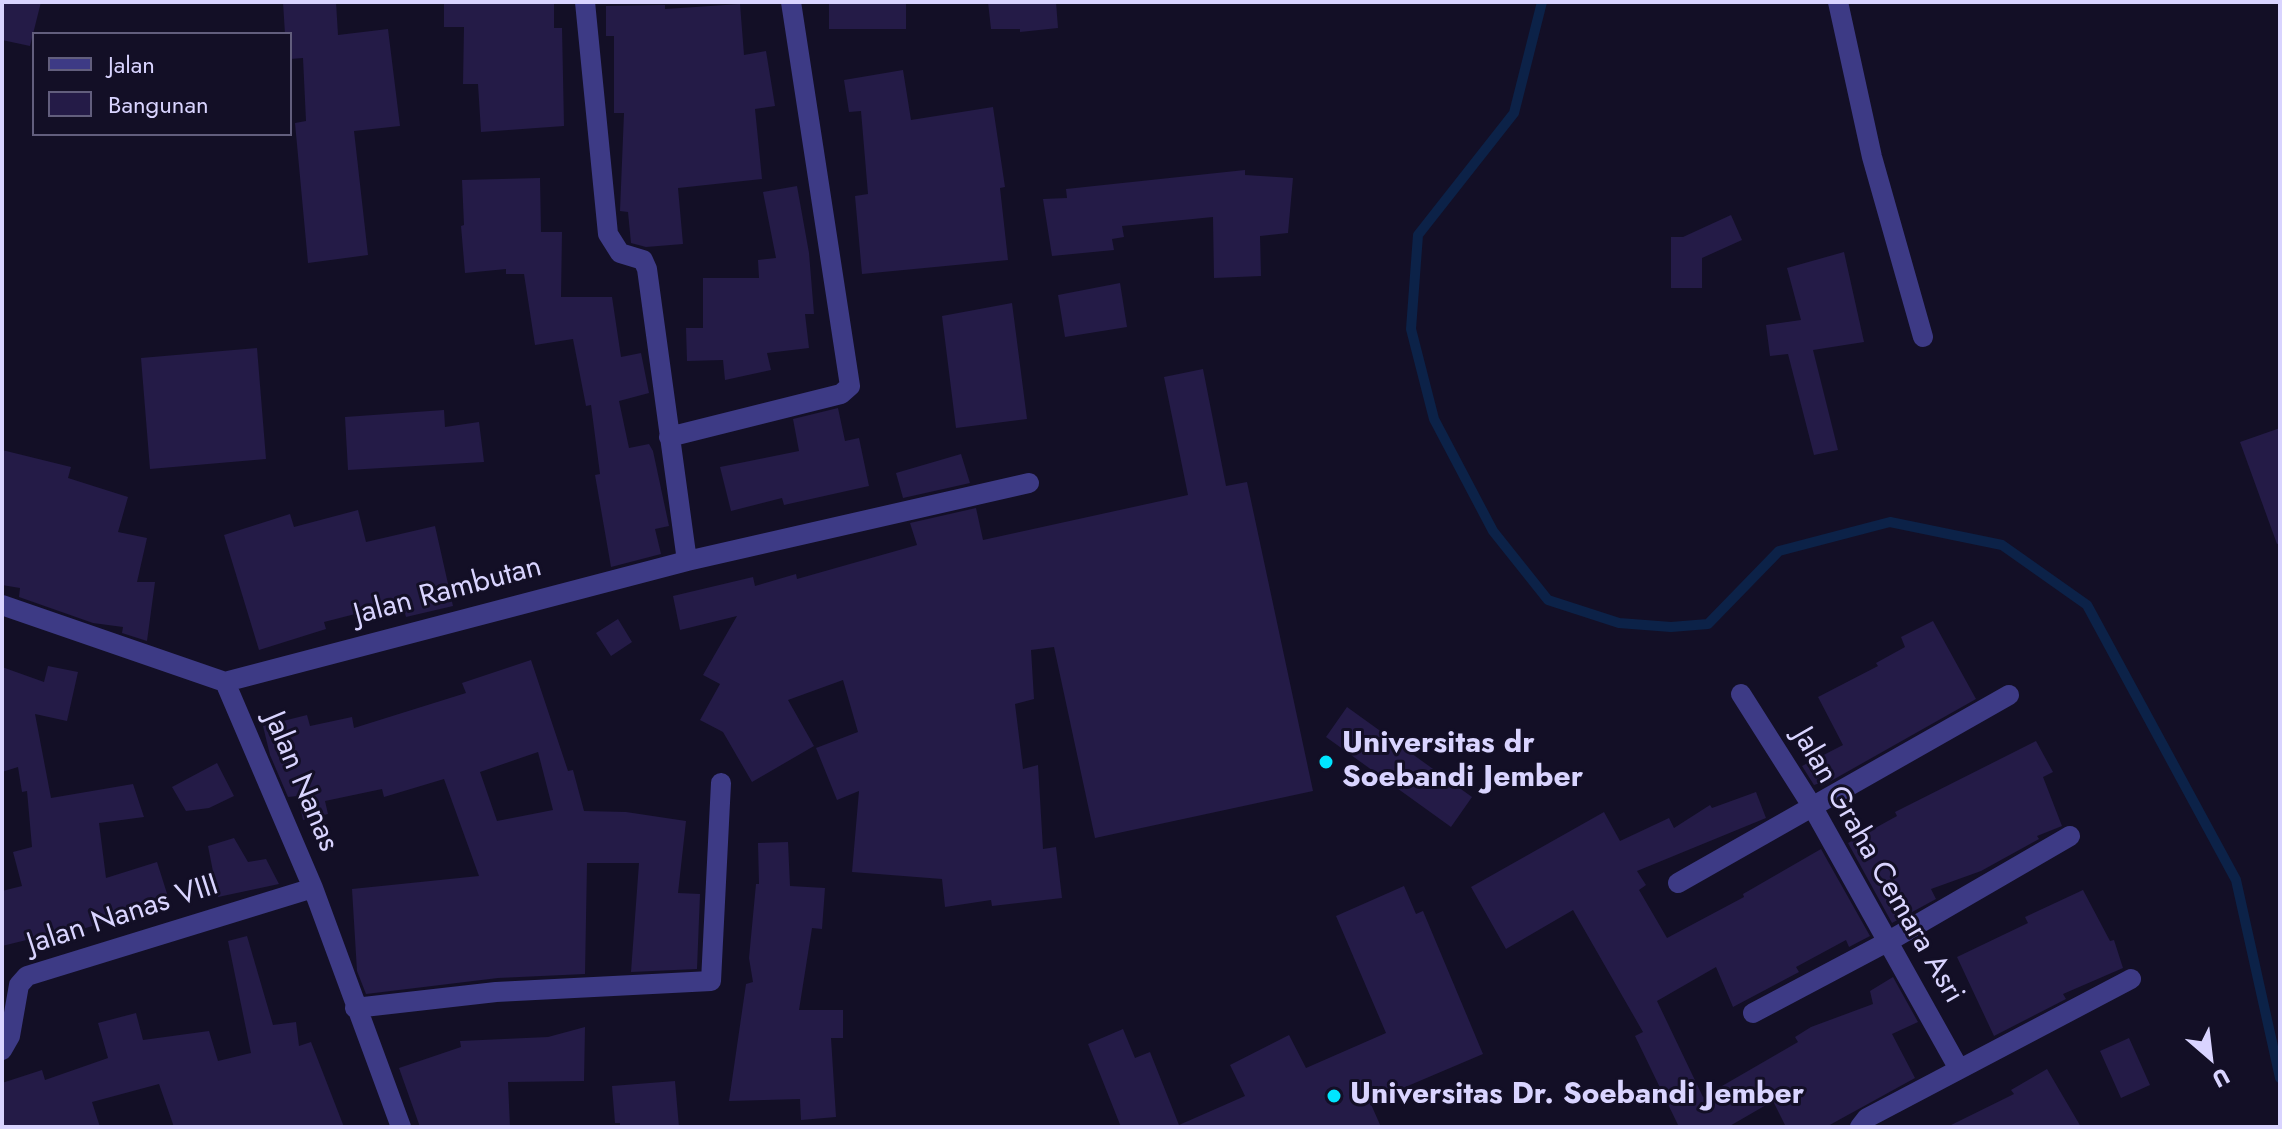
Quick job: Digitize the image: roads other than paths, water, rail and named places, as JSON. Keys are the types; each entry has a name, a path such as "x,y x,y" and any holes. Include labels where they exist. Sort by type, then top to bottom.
{"street":[{"path":"585,2 608,234 620,253 643,260 647,269 687,561"},
{"path":"669,437 841,394 850,386 791,2"},
{"path":"1838,2 1872,157 1923,337"},
{"name":"Jalan Rambutan","path":"225,682 687,561 1029,483"},
{"path":"2,605 225,682"},
{"name":"Jalan Nanas","path":"225,682 313,888 401,1127"},
{"name":"Jalan Graha Cemara Asri","path":"1741,694 1812,806 1959,1069"},
{"path":"1678,883 2009,695"},
{"path":"355,1008 511,990 711,981 721,783"},
{"path":"1753,1013 1889,941 2070,836"},
{"name":"Jalan Nanas VIII","path":"2,1050 10,1036 19,985 27,976 313,888"},
{"path":"1860,1127 1867,1118 2131,979"}],"waterway":[{"path":"1542,2 1514,113 1418,235 1411,329 1434,419 1493,531 1548,600 1619,623 1671,627 1708,624 1779,551 1890,522 2002,545 2087,605 2236,880 2280,1078"}],"place":[{"name":"Universitas dr Soebandi Jember","path":"1326,762"},
{"name":"Universitas Dr. Soebandi Jember","path":"1334,1096"}]}
